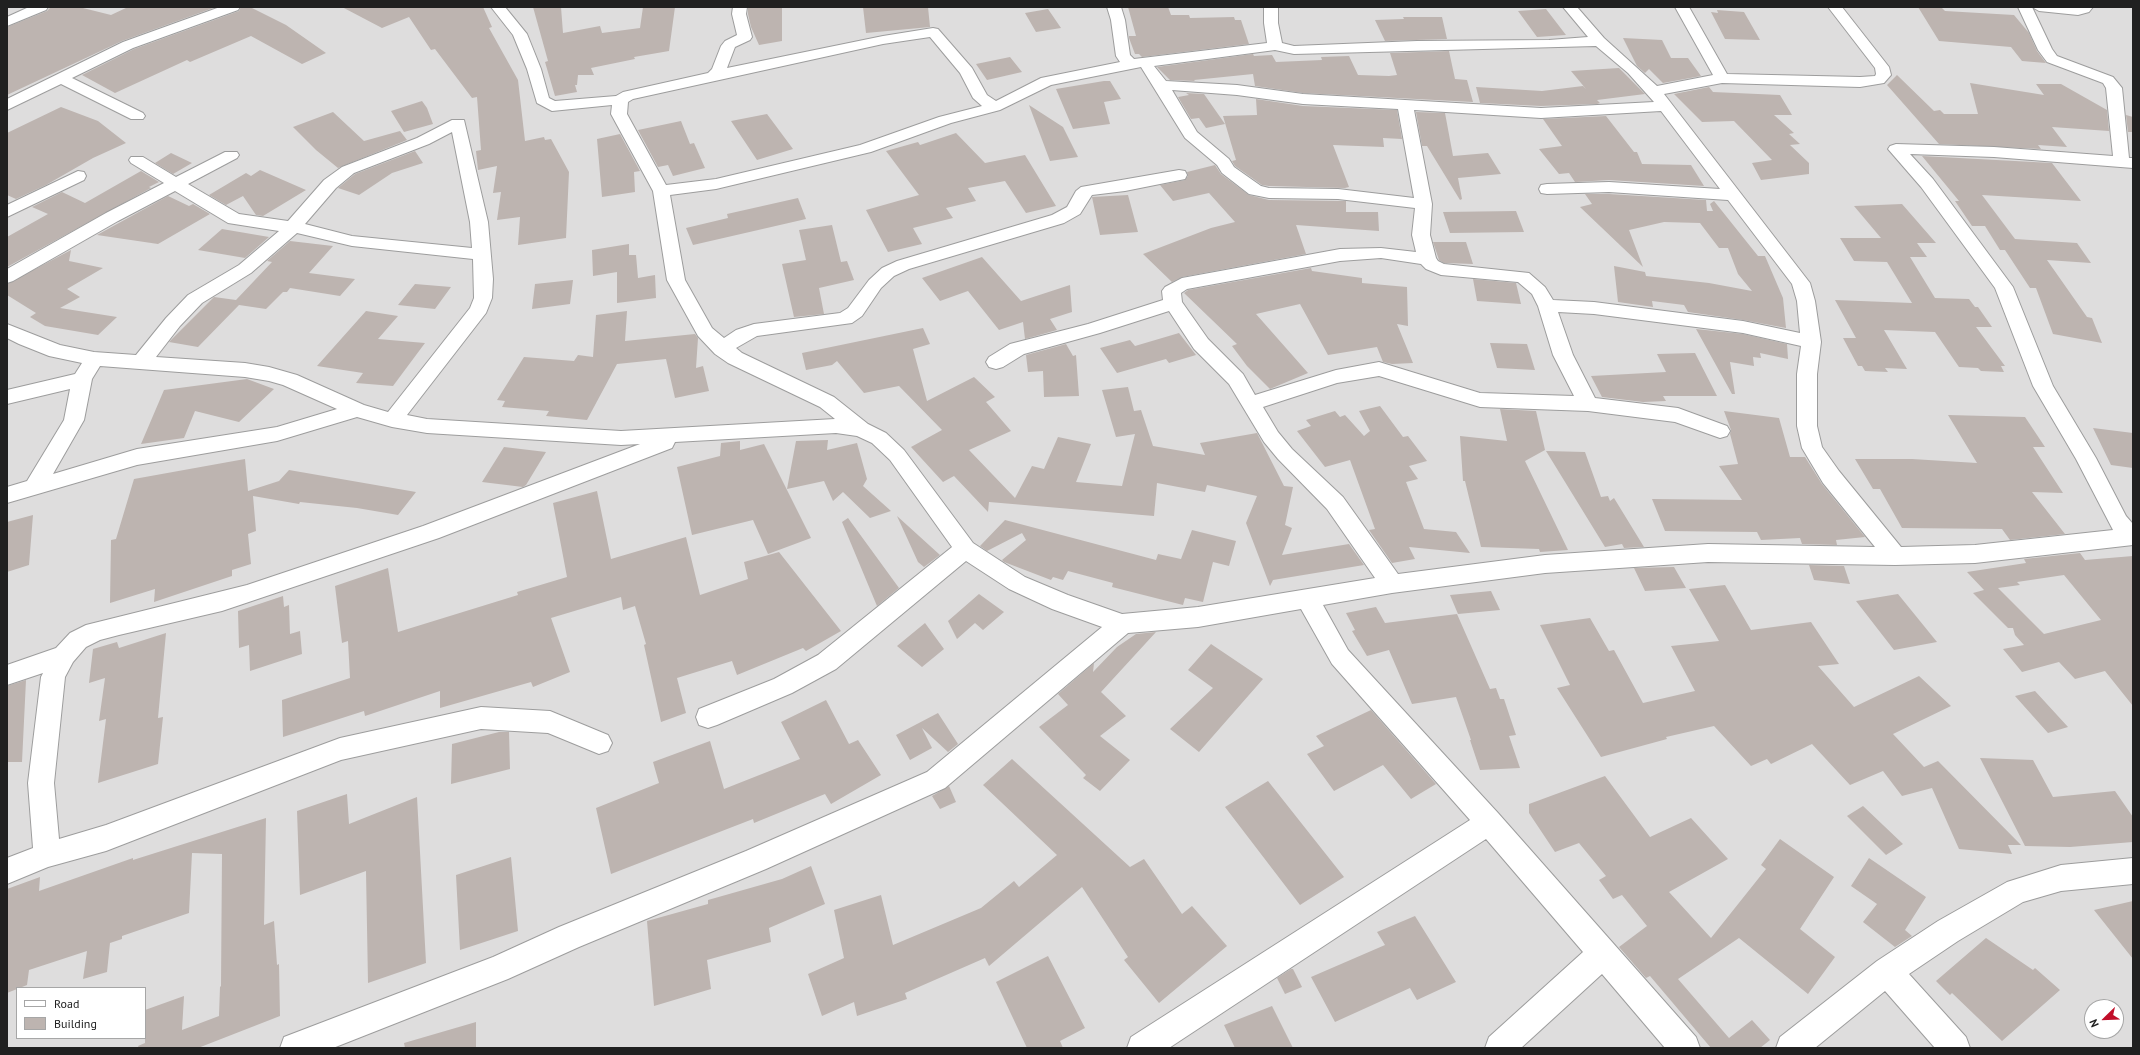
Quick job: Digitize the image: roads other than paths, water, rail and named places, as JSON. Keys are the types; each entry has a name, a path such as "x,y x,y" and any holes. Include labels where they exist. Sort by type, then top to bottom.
{"street":[{"path":"7,22 41,7"},
{"path":"7,105 128,45 233,7"},
{"path":"498,7 520,34 534,69 542,100 552,106 620,100 638,92 883,40 932,32 967,71 980,98 995,107"},
{"path":"713,76 719,71 726,49 730,44 745,37 739,14 740,7"},
{"path":"1114,7 1118,20 1123,56 1138,64 1161,85 1191,135 1222,162 1228,170 1255,190 1269,193 1338,194 1424,204"},
{"path":"1271,7 1271,23 1275,46"},
{"path":"1570,7 1599,41 1633,70 1654,91 1801,283 1806,301 1811,342 1807,374 1807,426 1812,448 1831,477 1895,556"},
{"path":"1682,7 1722,78"},
{"path":"1654,91 1722,78 1860,82 1879,80 1884,75 1882,67 1835,7"},
{"path":"2025,7 2045,50 2052,59 2108,80 2114,88 2127,161 1994,152 1896,149 1927,183 2004,287 2043,386 2086,458 2118,521 2132,536"},
{"path":"2039,7 2078,11 2086,7"},
{"path":"661,191 716,184 843,155 865,149 945,120 995,107 1046,81 1138,64 1275,46 1294,50 1417,45 1549,44 1599,41"},
{"path":"60,78 137,116"},
{"path":"1161,85 1237,90 1303,99 1541,113 1664,106"},
{"path":"620,100 618,114 661,191 676,280 705,332 735,358 827,402 861,429 879,438 897,455 965,549 1017,583 1060,602 1122,624 1198,617 1392,584 1545,564 1708,553 1895,556 1975,554 2132,536"},
{"path":"1405,104 1424,204 1421,235 1427,259 1432,265 1441,269 1523,277 1538,291 1547,306 1563,355 1588,404"},
{"path":"141,362 173,322 195,299 245,269 292,228 330,184 348,170 423,141 458,123 480,222 484,279 483,298 479,309 392,420"},
{"path":"7,277 112,217 231,155"},
{"path":"137,160 234,219 305,229 352,241 482,254"},
{"path":"722,348 743,334 754,330 845,319 855,312 875,284 888,272 903,265 1058,219 1074,210 1082,195 1087,191 1125,186 1179,175"},
{"path":"7,212 78,176"},
{"path":"1547,189 1609,187 1733,194"},
{"path":"1392,584 1340,509 1285,454 1271,437 1236,379 1201,344 1173,303 1171,292 1182,284 1340,255 1381,253 1427,259"},
{"path":"996,362 1017,349 1093,329 1173,303"},
{"path":"1547,306 1594,308 1744,327 1811,342"},
{"path":"7,330 26,340 56,351 94,359 245,370 269,374 290,380 357,410 392,420 427,426 576,437 621,438 836,426 861,429"},
{"path":"34,488 74,420 82,379 94,359"},
{"path":"1250,402 1336,377 1379,369 1480,400 1588,404 1678,415 1720,431"},
{"path":"7,397 82,379"},
{"path":"7,495 137,457 277,434 308,426 357,410"},
{"path":"47,855 41,767 53,677 64,655 78,640 94,632 248,594 431,532 684,435"},
{"path":"708,717 783,686 827,662 965,549"},
{"path":"1307,598 1340,657 1489,822 1685,1048"},
{"path":"294,1048 498,969 568,936 756,860 936,780 1014,717 1122,624"},
{"path":"7,675 64,655"},
{"path":"7,871 47,855 106,838 340,749 481,718 550,722 599,744"},
{"path":"1142,1048 1489,822"},
{"path":"1791,1048 1887,971 1948,931 2017,891 2061,878 2133,871"},
{"path":"1500,1048 1532,1017 1603,954"},
{"path":"1887,971 1955,1048"}]}
